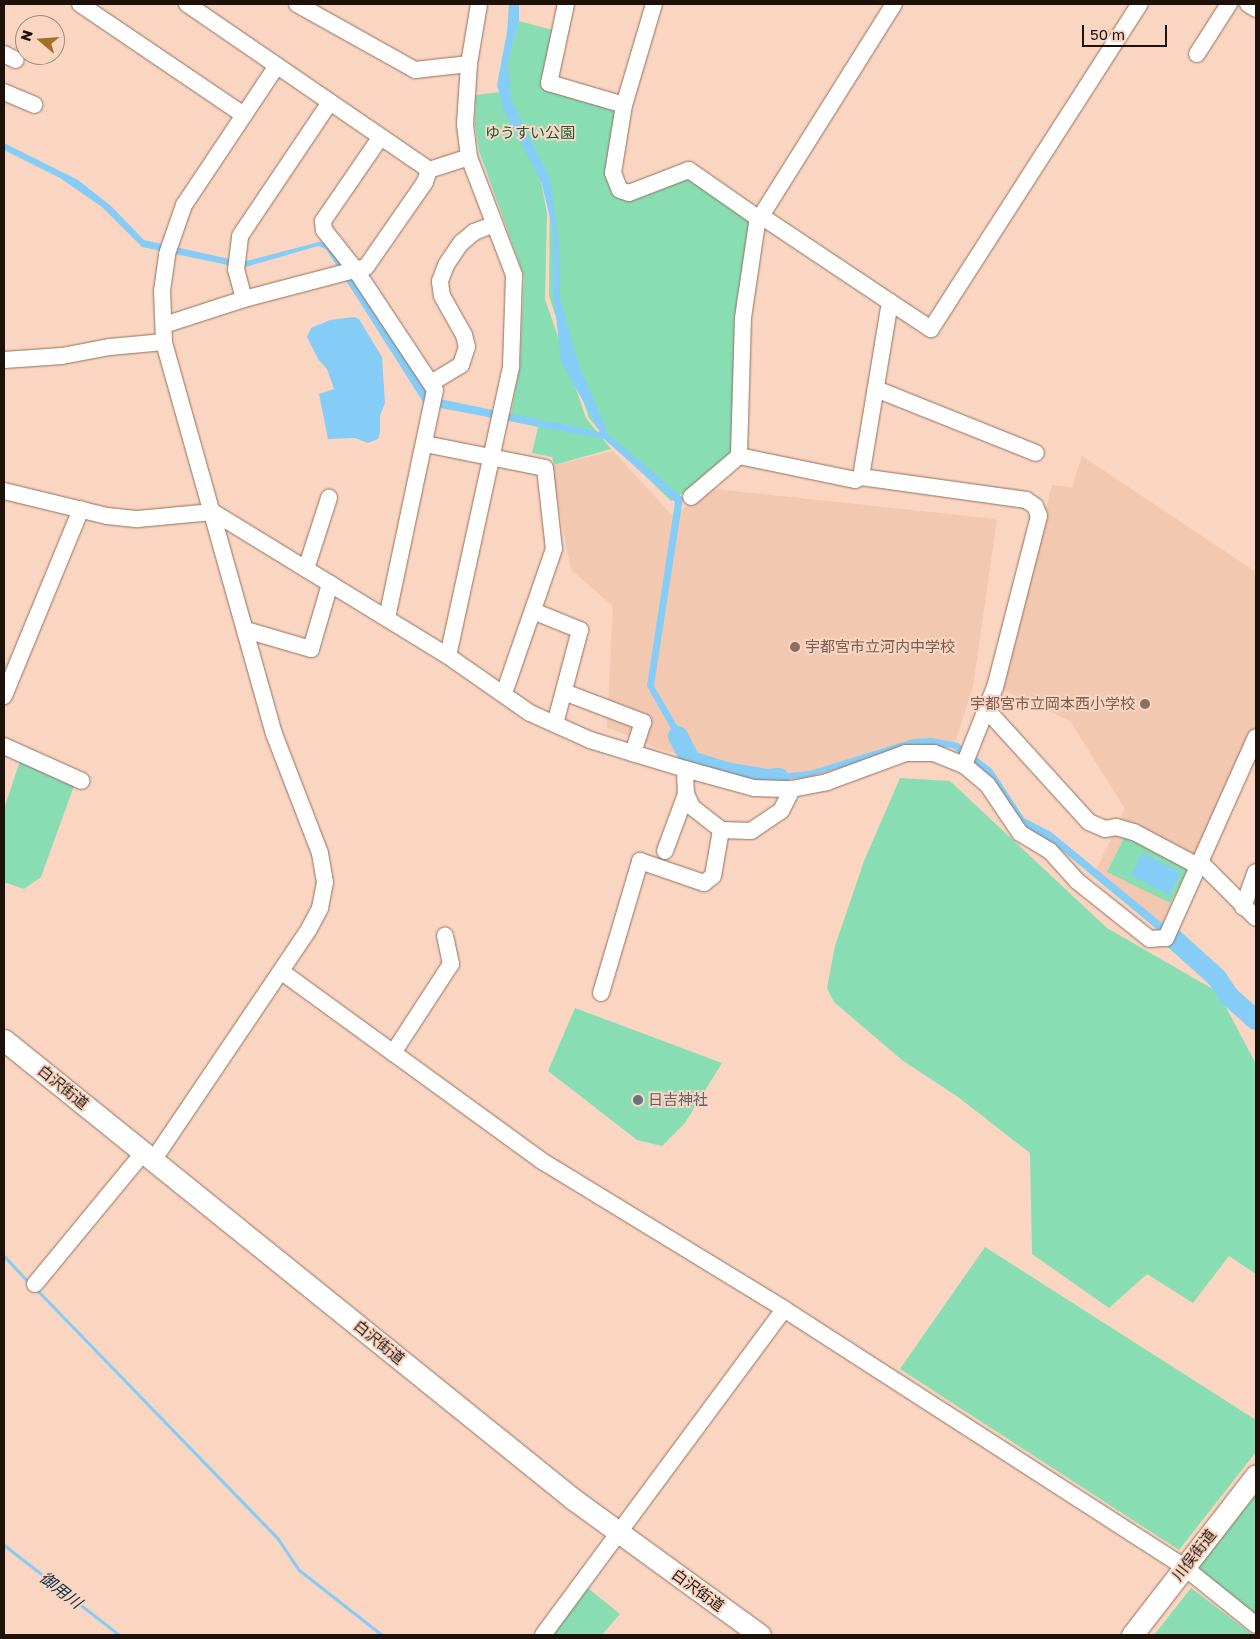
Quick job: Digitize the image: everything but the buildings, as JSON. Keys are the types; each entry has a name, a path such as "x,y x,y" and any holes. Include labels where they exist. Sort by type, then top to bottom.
{"main road":[{"name":"白沢街道","path":"4,1040 618,1532 760,1635"},
{"name":"川俣街道","path":"1132,1635 1256,1475"}],"street":[{"path":"80,4 244,115"},
{"path":"187,4 276,67 429,170"},
{"path":"297,4 415,70 469,64"},
{"path":"448,656 493,458 511,366 514,275 469,157 465,124 469,64 479,4"},
{"path":"566,4 549,83 624,105"},
{"path":"654,4 624,105 613,174 620,190 629,192 689,170 755,216 761,216 931,329 1140,4"},
{"path":"691,497 739,456 743,318 757,223 894,4"},
{"path":"1197,54 1229,4"},
{"path":"1248,4 1256,9"},
{"path":"35,1284 149,1156 282,972 320,908 325,882 320,853 274,734 164,342 162,291 168,250 184,205 276,67"},
{"path":"4,92 34,105"},
{"path":"244,299 235,264 240,236 330,102"},
{"path":"380,138 323,221 324,230 348,271 433,396"},
{"path":"429,170 469,157"},
{"path":"164,325 244,299 366,266 425,182 429,170"},
{"path":"387,618 425,444 433,396 461,365 467,348 464,335 442,296 440,281 446,266 460,243 474,232 495,224"},
{"path":"861,477 890,302"},
{"path":"4,360 62,356 110,347 164,342"},
{"path":"876,390 1036,453"},
{"path":"425,444 545,468 554,549 504,693"},
{"path":"739,456 855,480 861,477 1026,500 1035,506 1039,516 996,686 966,759"},
{"path":"4,492 138,519 213,512 448,656 504,693 530,713 633,753 685,769 754,788 792,788 827,782 906,753 934,753 966,759 987,784 1020,833 1050,850 1077,881 1150,939 1168,934 1256,736"},
{"path":"306,569 329,498"},
{"path":"4,696 81,509"},
{"path":"246,630 310,649 330,584"},
{"path":"533,611 580,630 555,724"},
{"path":"564,692 643,722 633,753"},
{"path":"986,709 1089,822 1104,829 1116,827 1134,832 1199,864 1256,918"},
{"path":"4,746 82,781"},
{"path":"685,769 686,794 692,807 721,830 751,831 781,811 792,788"},
{"path":"665,851 686,794"},
{"path":"601,993 640,861 704,883 713,876 721,830"},
{"path":"1243,906 1256,872"},
{"path":"393,1053 451,964 445,936"},
{"path":"282,972 542,1161 784,1308 1184,1568 1256,1625"},
{"path":"543,1635 784,1308"}],"shaded area":[{"name":"宇都宮市立河内中学校","path":"613,451 674,517 706,488 997,519 973,687 954,747 912,742 801,784 662,750 607,727 613,606 571,570 551,466"},
{"name":"宇都宮市立岡本西小学校","path":"1082,456 1256,572 1256,738 1170,930 1096,870 1125,809 1070,721 999,688 1052,485 1072,487"}],"green space":[{"name":"ゆうすい公園","path":"519,21 560,32 549,83 624,105 620,190 689,170 755,216 739,456 671,501 603,435 589,418 549,296 550,179 541,182 547,213 545,299 586,418 611,449 554,465 552,457 532,453 538,427 510,421 520,364 524,276 479,151 475,124 476,95 500,92"},
{"path":"20,761 74,786 41,877 24,889 4,882 4,809"},
{"path":"900,778 950,781 1107,928 1218,992 1256,1064 1256,1274 1229,1256 1193,1303 1147,1274 1109,1308 1032,1254 1030,1153 958,1097 902,1060 834,1002 827,988 835,946 864,861"},
{"path":"1126,834 1189,868 1170,903 1107,872"},
{"path":"575,1008 722,1063 685,1123 662,1146 637,1140 548,1071"},
{"path":"985,1247 1256,1420 1256,1452 1179,1550 900,1369"},
{"path":"1256,1495 1256,1617 1197,1568"},
{"path":"584,1585 620,1614 602,1635 552,1635"},
{"path":"1191,1588 1253,1635 1154,1635"}],"water":[{"path":"509,4 519,4 519,21 508,62 511,99 550,178 559,241 560,299 579,365 608,434 683,498 654,686 695,756 760,776 810,771 913,739 932,738 958,743 992,769 1024,818 1051,832 1190,946 1183,951 1053,843 1033,833 1015,818 972,764 953,748 921,745 804,778 763,780 688,759 647,686 675,502 604,439 425,405 326,249 318,246 242,268 142,247 102,207 60,178 4,150 4,143 78,180 111,206 144,240 243,262 319,242 330,244 430,397 600,432 561,361 553,290 553,229 541,181 504,111 497,85 507,32"},
{"path":"354,317 359,319 382,357 385,403 380,416 378,439 368,443 355,438 328,439 319,394 334,389 327,369 318,359 307,337 311,328 330,320"},
{"path":"1142,853 1181,873 1169,895 1131,875"},
{"path":"1232,989 1256,1010 1256,1028 1251,1017 1225,996"}],"waterway":[{"path":"678,736 691,761 730,773 767,779 779,778"},
{"path":"1166,932 1217,978 1229,996 1256,1020"},
{"path":"4,1256 29,1283"},
{"path":"36,1289 278,1539 299,1570 382,1635"},
{"name":"御用川","path":"4,1545 119,1635"}],"place":[{"name":"宇都宮市立河内中学校","path":"795,647"},
{"name":"宇都宮市立岡本西小学校","path":"1145,704"},
{"name":"日吉神社","path":"638,1100"}]}
